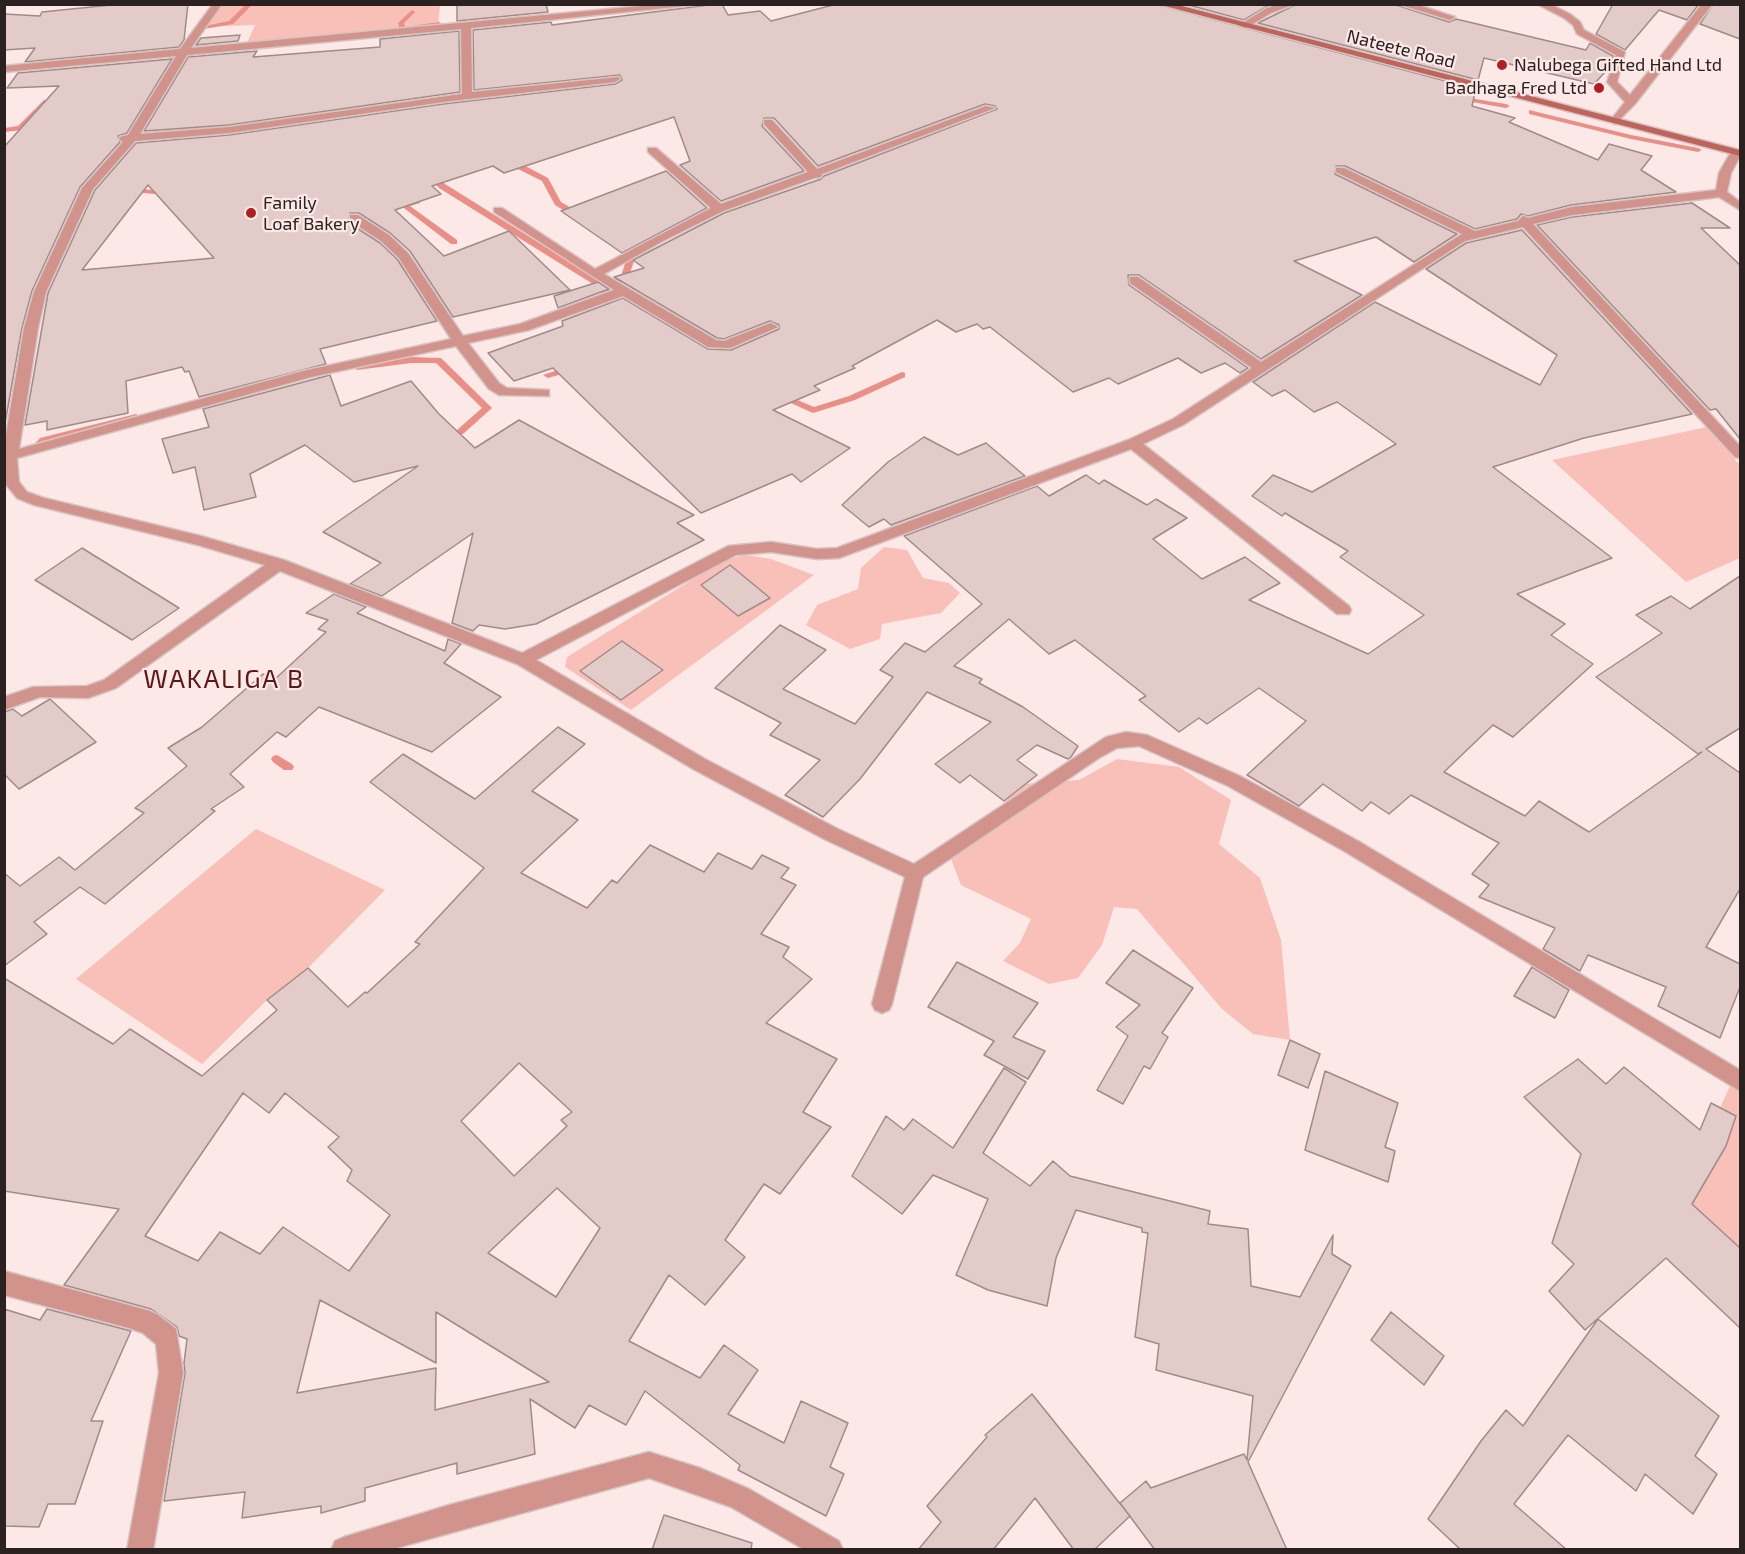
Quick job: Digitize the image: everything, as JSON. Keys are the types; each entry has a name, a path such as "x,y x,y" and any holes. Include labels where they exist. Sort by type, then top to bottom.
{"main road":[{"name":"Nateete Road","path":"1161,4 1739,153"}],"street":[{"path":"218,4 127,139 91,184 40,292 7,457 12,483 22,495 39,502 190,538 278,564 523,660 699,764 831,834 915,873"},
{"path":"4,69 699,4"},
{"path":"1243,26 1269,11 1291,4"},
{"path":"1402,4 1450,18"},
{"path":"1541,4 1567,16 1577,24 1580,32 1621,54 1612,82 1631,102"},
{"path":"1615,121 1707,6"},
{"path":"466,27 467,97"},
{"path":"127,139 229,130 615,79"},
{"path":"595,274 658,238 719,209 817,175 849,157 990,108"},
{"path":"768,122 817,175"},
{"path":"652,150 719,209"},
{"path":"1721,193 1725,173 1739,153"},
{"path":"1340,170 1471,234"},
{"path":"523,660 733,550 771,547 817,554 839,553 1133,443 1178,422 1450,243 1471,234 1523,220 1598,206 1721,193 1740,207"},
{"path":"498,210 595,274 713,344 725,345 771,327"},
{"path":"354,218 385,238 400,251 483,375 504,392 544,393"},
{"path":"1523,220 1740,454"},
{"path":"1134,280 1259,368"},
{"path":"7,457 308,374 524,327 624,291"},
{"path":"1133,443 1343,610"},
{"path":"4,704 39,691 88,692 110,684 278,564"},
{"path":"882,1004 915,873 1093,753 1112,742 1126,739 1141,740 1234,781 1351,846 1740,1081"},
{"path":"4,1283 150,1323 167,1338 171,1373 140,1550"},
{"path":"344,1550 449,1518 649,1466 700,1481 740,1498 777,1516 830,1550"}],"shaded area":[{"path":"220,5 440,5 438,27 247,43 255,25 202,27"},
{"path":"1707,427 1740,465 1740,558 1686,582 1552,460"},
{"path":"884,547 907,550 923,578 949,583 960,593 941,613 882,624 880,639 850,649 806,625 817,605 858,589 861,568"},
{"path":"747,555 771,559 814,575 631,710 565,667 567,657 698,576 727,559"},
{"path":"1117,759 1179,767 1231,800 1219,844 1260,878 1281,940 1290,1040 1253,1034 1222,1009 1137,909 1114,907 1102,945 1078,978 1049,984 1003,961 1020,943 1031,919 961,885 951,859 1022,784 1079,780"},
{"path":"256,829 385,890 308,968 267,1000 202,1064 76,979"},
{"path":"1730,1086 1740,1092 1740,1319 1658,1244"}],"building":[{"path":"121,4 188,4 184,40 179,47 25,62 35,48 4,50 4,14 40,16 42,12"},
{"path":"457,4 546,4 548,12 457,21"},
{"path":"716,4 722,4 728,15 760,11 771,21 837,4 1155,4 1476,89 1472,106 1515,118 1509,122 1598,160 1609,144 1652,156 1641,170 1676,192 1571,205 1528,216 1521,214 1517,219 1475,229 1345,166 1336,166 1335,174 1457,234 1414,262 1376,237 1294,261 1362,295 1261,359 1139,275 1128,275 1129,285 1248,368 1240,373 1225,363 1201,373 1178,358 1118,384 1109,378 1073,392 990,327 983,329 977,324 956,332 937,320 852,366 855,368 814,386 820,390 773,410 850,448 801,482 792,474 701,513 553,368 514,381 488,353 563,326 562,321 623,298 708,349 731,350 779,329 779,325 770,321 724,339 717,338 614,277 644,268 633,260 724,213 821,179 997,109 995,106 985,104 818,166 774,118 764,118 762,126 804,171 721,201 680,165 690,161 674,117 504,173 493,166 432,186 441,194 395,210 444,256 509,231 570,290 453,317 410,251 390,233 359,213 350,213 349,223 380,243 397,259 437,321 320,349 326,364 199,397 189,371 185,372 182,367 126,381 128,413 47,430 47,421 25,425 48,293 95,190 136,143 229,135 443,104 615,84 622,80 620,75 474,90 473,30 551,22 552,25","holes":["148,185 214,258 82,270"]},
{"path":"1185,4 1271,4 1244,20"},
{"path":"1297,4 1393,4 1449,22 1456,19 1586,50 1590,43 1613,56 1609,68 1594,84 1484,58 1478,80 1258,23"},
{"path":"1613,4 1699,4 1687,20 1659,10 1625,50 1596,34"},
{"path":"1713,4 1740,4 1740,39 1700,24"},
{"path":"459,31 460,92 229,125 144,131 188,57 257,51 253,57 380,47 380,39"},
{"path":"240,35 238,41 196,45 201,38"},
{"path":"172,59 127,133 118,136 120,142 80,187 32,291 22,328 4,429 4,147 59,86 7,88 18,73"},
{"path":"666,171 707,208 622,253 561,211"},
{"path":"1692,203 1730,228 1701,228 1740,265 1740,439 1716,409 1710,410 1537,225 1572,217"},
{"path":"1522,230 1692,414 1584,438 1493,467 1612,558 1517,594 1565,624 1551,635 1593,664 1513,737 1493,725 1444,772 1525,816 1539,801 1589,832 1702,752 1698,754 1596,677 1662,633 1636,615 1671,596 1690,609 1740,576 1740,728 1706,749 1740,773 1740,889 1706,947 1740,964 1740,987 1720,1038 1658,1006 1666,987 1588,955 1580,971 1543,949 1555,928 1479,897 1489,885 1472,874 1499,843 1411,795 1389,814 1371,802 1362,811 1323,784 1299,806 1247,775 1306,721 1259,688 1207,724 1199,718 1179,732 1139,700 1146,696 1075,640 1049,654 1009,619 954,666 982,679 979,683 1023,707 1078,746 1071,757 1068,759 1037,745 1017,760 1037,775 1004,801 970,775 960,783 935,764 991,722 927,692 860,779 823,817 785,795 820,760 770,735 781,723 715,688 780,625 826,650 783,689 855,724 893,677 880,670 905,643 925,652 982,604 904,536 1037,486 1049,496 1086,475 1099,484 1104,480 1147,505 1156,499 1187,518 1153,539 1202,579 1245,557 1280,583 1249,600 1368,654 1424,615 1340,557 1348,551 1285,513 1282,516 1252,496 1273,475 1312,492 1396,444 1337,402 1314,412 1285,390 1272,396 1253,382 1375,302 1540,385 1557,355 1426,269 1466,243"},
{"path":"598,282 609,289 558,308 554,296"},
{"path":"330,375 341,406 411,381 439,414 475,448 519,420 694,515 677,523 704,540 536,624 505,629 479,625 473,631 452,623 473,533 382,596 350,584 381,563 323,532 418,466 354,482 305,445 250,474 256,497 204,510 195,467 173,473 162,439 209,427 203,409"},
{"path":"924,437 958,455 986,443 1025,476 891,525 884,519 869,527 842,505 888,462"},
{"path":"82,548 179,608 132,640 35,580"},
{"path":"730,565 770,598 738,616 701,585"},
{"path":"334,594 366,607 357,613 445,651 448,639 461,644 444,663 501,697 432,752 319,707 286,737 277,732 230,774 244,787 211,809 215,811 105,904 80,887 34,922 47,934 4,966 4,873 20,886 59,857 75,870 144,813 135,808 187,766 168,748 202,727 263,674 275,679 326,632 318,629 328,620 306,613"},
{"path":"622,641 663,670 621,700 580,671"},
{"path":"50,699 96,742 19,789 4,774 4,712 13,709 22,716"},
{"path":"558,727 585,744 532,791 578,820 521,873 587,908 612,880 617,883 650,845 704,872 718,853 752,869 762,855 789,868 781,878 796,885 761,934 789,947 783,957 812,979 766,1023 837,1059 803,1112 831,1127 780,1194 764,1184 725,1240 745,1257 705,1305 669,1275 629,1341 700,1378 724,1345 758,1370 728,1414 784,1443 801,1401 848,1423 830,1467 844,1474 826,1516 738,1470 740,1465 645,1391 626,1425 589,1405 575,1428 530,1399 535,1454 457,1474 457,1463 365,1488 365,1501 321,1513 321,1506 242,1518 245,1492 164,1501 185,1373 187,1339 179,1336 177,1327 151,1309 64,1285 119,1209 4,1191 4,978 113,1044 130,1029 202,1076 277,1010 267,1000 308,968 348,1007 365,992 367,993 420,944 415,942 484,868 370,782 403,754 475,799","holes":["519,1063 572,1112 561,1120 567,1126 514,1176 461,1121","243,1093 269,1113 285,1093 339,1137 328,1147 352,1170 347,1181 390,1215 349,1271 283,1227 260,1254 220,1232 198,1261 145,1236","557,1188 600,1228 556,1297 488,1253","320,1300 436,1363 436,1312 549,1382 435,1410 436,1368 297,1393"]},
{"path":"1133,950 1193,988 1162,1033 1168,1037 1150,1069 1144,1066 1123,1104 1097,1090 1128,1036 1116,1027 1140,1005 1106,983"},
{"path":"957,962 1038,1003 1013,1037 1045,1051 1028,1079 984,1055 994,1041 928,1007"},
{"path":"1532,967 1569,990 1555,1018 1514,996"},
{"path":"1290,1040 1320,1054 1308,1088 1278,1075"},
{"path":"1578,1059 1606,1084 1624,1067 1700,1130 1711,1103 1736,1116 1726,1146 1692,1204 1740,1248 1740,1328 1666,1258 1585,1330 1549,1291 1574,1264 1552,1243 1581,1154 1524,1097"},
{"path":"1004,1068 1026,1082 983,1153 1030,1186 1053,1161 1070,1176 1210,1211 1208,1224 1248,1229 1251,1286 1300,1297 1333,1235 1332,1254 1351,1266 1248,1462 1287,1550 1155,1550 1120,1503 1146,1481 1151,1488 1244,1454 1247,1460 1253,1396 1156,1370 1159,1344 1135,1337 1148,1233 1142,1232 1142,1228 1076,1210 1056,1258 1047,1306 988,1290 956,1275 988,1199 933,1175 902,1214 852,1176 886,1116 904,1130 913,1119 953,1148"},
{"path":"1325,1071 1398,1103 1385,1147 1395,1151 1388,1182 1305,1150"},
{"path":"4,1309 40,1320 47,1309 131,1331 91,1421 103,1421 75,1504 48,1504 39,1527 4,1526"},
{"path":"1391,1312 1444,1356 1424,1385 1371,1340"},
{"path":"1598,1319 1719,1416 1695,1456 1717,1474 1693,1514 1645,1474 1636,1491 1568,1435 1514,1504 1567,1550 1461,1550 1428,1519 1481,1441 1506,1410 1523,1426"},
{"path":"1032,1394 1130,1516 1094,1550 1074,1550 1035,1498 993,1550 918,1550 941,1522 927,1506 987,1437 985,1435"},
{"path":"664,1515 752,1543 751,1550 652,1550"}],"waterway":[{"path":"198,28 231,23 250,4"},
{"path":"412,12 401,23 402,29 439,24"},
{"path":"112,147 127,131 175,58"},
{"path":"1457,98 1506,106"},
{"path":"4,130 20,128 46,101"},
{"path":"148,134 242,125 375,105"},
{"path":"1532,112 1631,137 1698,150"},
{"path":"507,160 545,180 558,203 579,216"},
{"path":"430,173 442,186 605,288"},
{"path":"129,190 169,193"},
{"path":"417,201 404,205 454,242"},
{"path":"624,240 635,244 648,243 673,223"},
{"path":"605,288 625,277 635,246"},
{"path":"391,258 408,273"},
{"path":"605,288 608,303 627,300 644,312"},
{"path":"357,367 411,360 438,360 487,408 460,432"},
{"path":"548,375 573,368"},
{"path":"778,395 813,410 852,398 902,375"},
{"path":"28,451 34,450 43,440 136,417"},
{"path":"277,759 288,767"}],"place":[{"name":"Nalubega Gifted Hand Ltd","path":"1502,65"},
{"name":"Badhaga Fred Ltd","path":"1599,88"},
{"name":"Family Loaf Bakery","path":"251,213"}],"district":[{"name":"WAKALIGA B","path":"224,679"}]}
